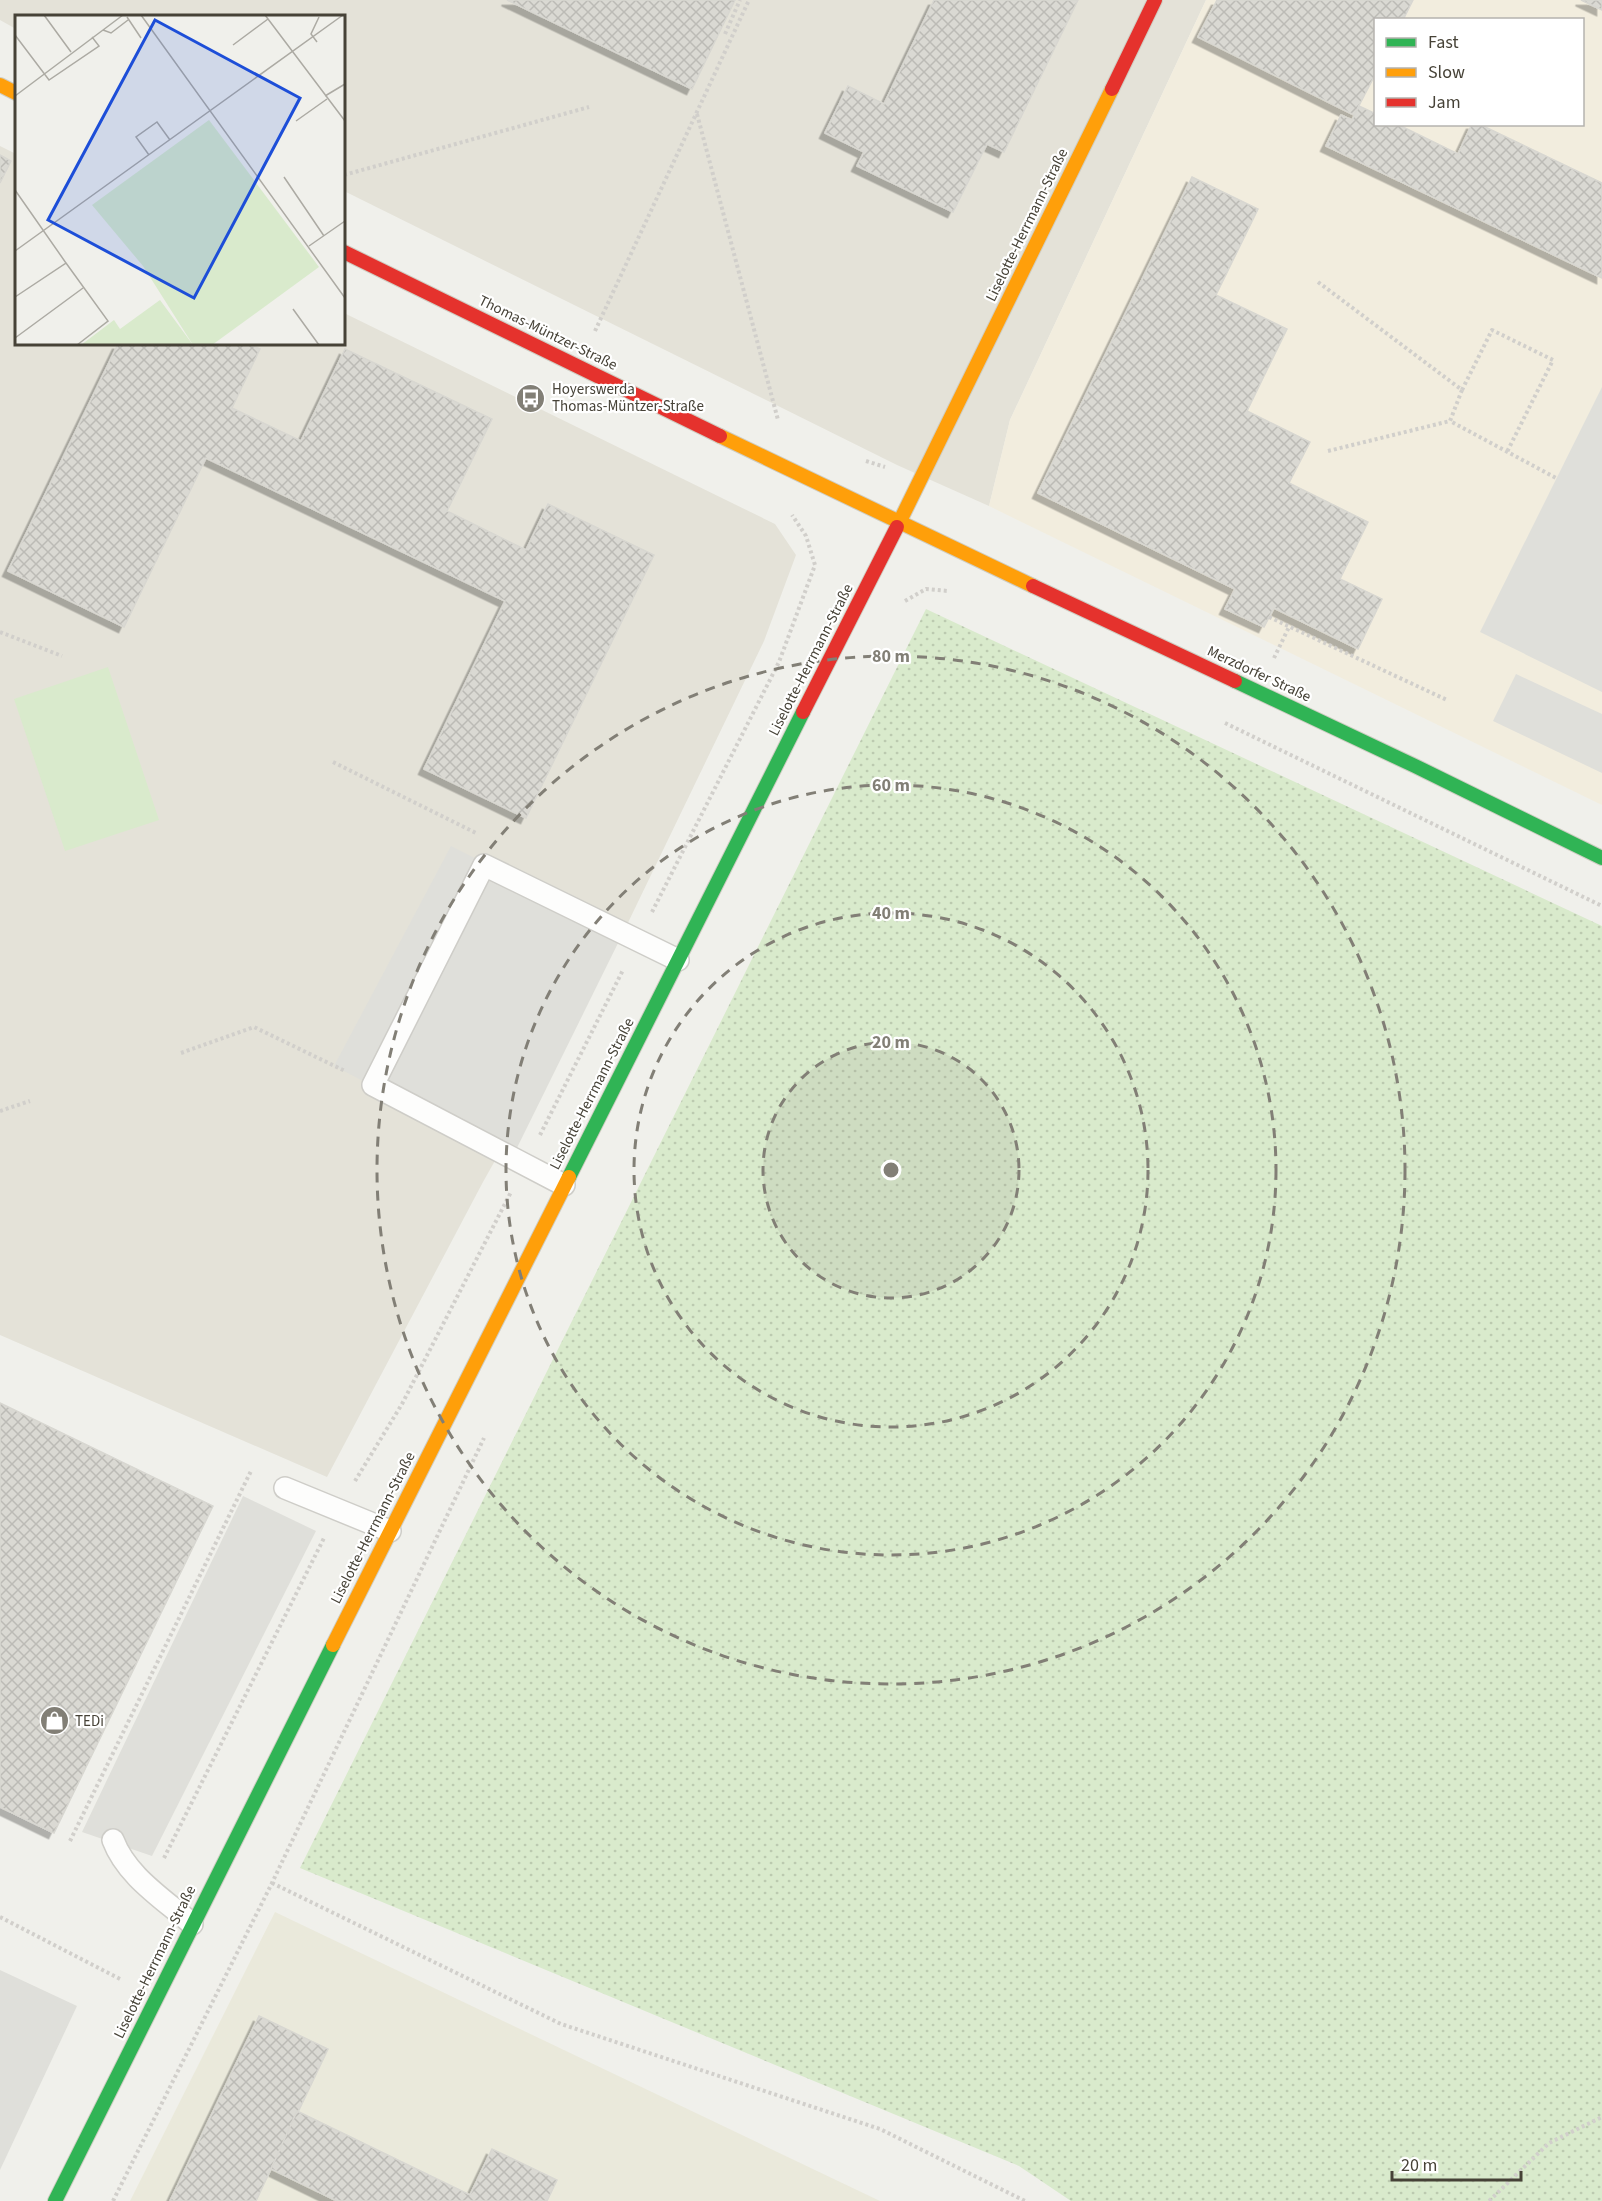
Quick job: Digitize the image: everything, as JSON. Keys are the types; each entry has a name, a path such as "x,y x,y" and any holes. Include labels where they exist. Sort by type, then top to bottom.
{"street":[{"name":"Liselotte-Herrmann-Straße","path":"55,2201 192,1924 899,523 1155,0"},
{"path":"0,86 15,93"},
{"name":"Thomas-Müntzer-Straße","path":"345,252 899,523"},
{"name":"Merzdorfer Straße","path":"899,523 1415,766 1602,858"}],"lane":[{"path":"564,1185 373,1085 484,865 678,960"},
{"path":"285,1488 390,1531"},
{"path":"113,1840 130,1871 192,1924"}],"path":[{"path":"725,34 740,0"},
{"path":"594,332 748,0"},
{"path":"345,175 589,107"},
{"path":"697,113 778,421"},
{"path":"1318,282 1462,390"},
{"path":"1450,421 1462,390 1492,330 1552,360 1507,452"},
{"path":"1328,451 1450,421 1556,478"},
{"path":"149,1887 338,1509 402,1404 779,662 815,565 806,536 789,511"},
{"path":"903,602 926,589 953,591"},
{"path":"1269,617 1447,700"},
{"path":"1271,664 1289,627"},
{"path":"0,632 62,656"},
{"path":"1219,720 1602,906"},
{"path":"181,1053 254,1027 373,1085"},
{"path":"0,1111 30,1101"},
{"path":"113,2201 272,1883 488,1430"},
{"path":"70,1841 251,1471"},
{"path":"272,1883 561,2024 880,2128 1025,2201"},
{"path":"0,1917 156,1998"},
{"path":"1489,2201 1549,2143 1602,2117"}],"shaded area":[{"path":"0,0 1206,0 1010,420 989,506 897,465 345,191 345,15 15,15 15,28 0,20"},
{"path":"1206,0 1602,0 1602,805 989,506 1010,420"},
{"path":"0,146 15,154 15,345 345,345 345,313 775,524 796,555 764,641 623,933 483,1182 327,1477 0,1335"},
{"path":"1602,387 1602,692 1480,632"},
{"path":"1516,674 1602,714 1602,773 1493,721"},
{"path":"451,846 623,933 512,1158 334,1066"},
{"path":"243,1496 316,1531 152,1856 82,1832"},
{"path":"275,1912 880,2201 130,2201"},
{"path":"0,1970 77,2006 0,2170"}],"green space":[{"path":"926,609 1602,926 1602,2201 1071,2201 1019,2166 300,1868"},
{"path":"108,667 159,820 65,851 14,699"}],"building":[{"path":"507,0 735,0 692,89"},
{"path":"934,0 1078,0 1004,152 987,144 953,212 857,166 864,152 825,133 848,86 884,104"},
{"path":"1217,0 1413,0 1404,18 1374,18 1374,77 1354,115 1198,37"},
{"path":"1581,0 1602,0 1602,10"},
{"path":"1359,106 1374,113 1374,126 1401,126 1458,154 1471,126 1483,126 1602,183 1602,278 1326,146 1341,115 1352,120"},
{"path":"0,155 11,161 0,183"},
{"path":"1192,177 1258,209 1216,295 1287,329 1247,411 1310,442 1289,483 1368,522 1340,579 1382,599 1358,649 1274,608 1264,627 1225,609 1235,589 1038,493"},
{"path":"118,345 250,345 260,349 232,408 301,441 345,349 492,419 447,511 526,550 548,504 654,555 526,818 424,769 505,601 206,458 124,627 8,571"},
{"path":"0,1403 213,1506 54,1833 0,1807"},
{"path":"259,2016 328,2049 256,2201 170,2201"},
{"path":"297,2111 470,2195 492,2149 557,2180 547,2201 337,2201 271,2169"}],"traffic: fast":[{"path":"1235,681 1602,858"},
{"path":"569,1177 803,712"},
{"path":"55,2201 333,1645"}],"traffic: slow":[{"path":"0,85 15,92"},
{"path":"897,527 1112,89"},
{"path":"720,436 1033,586"},
{"path":"333,1645 569,1177"}],"traffic: jam":[{"path":"1112,89 1155,0"},
{"path":"345,252 720,436"},
{"path":"803,712 897,527"},
{"path":"1033,586 1235,681"}],"place":[{"name":"Hoyerswerda Thomas-Müntzer-Straße","path":"531,398"},
{"name":"TEDi","path":"54,1721"}]}
